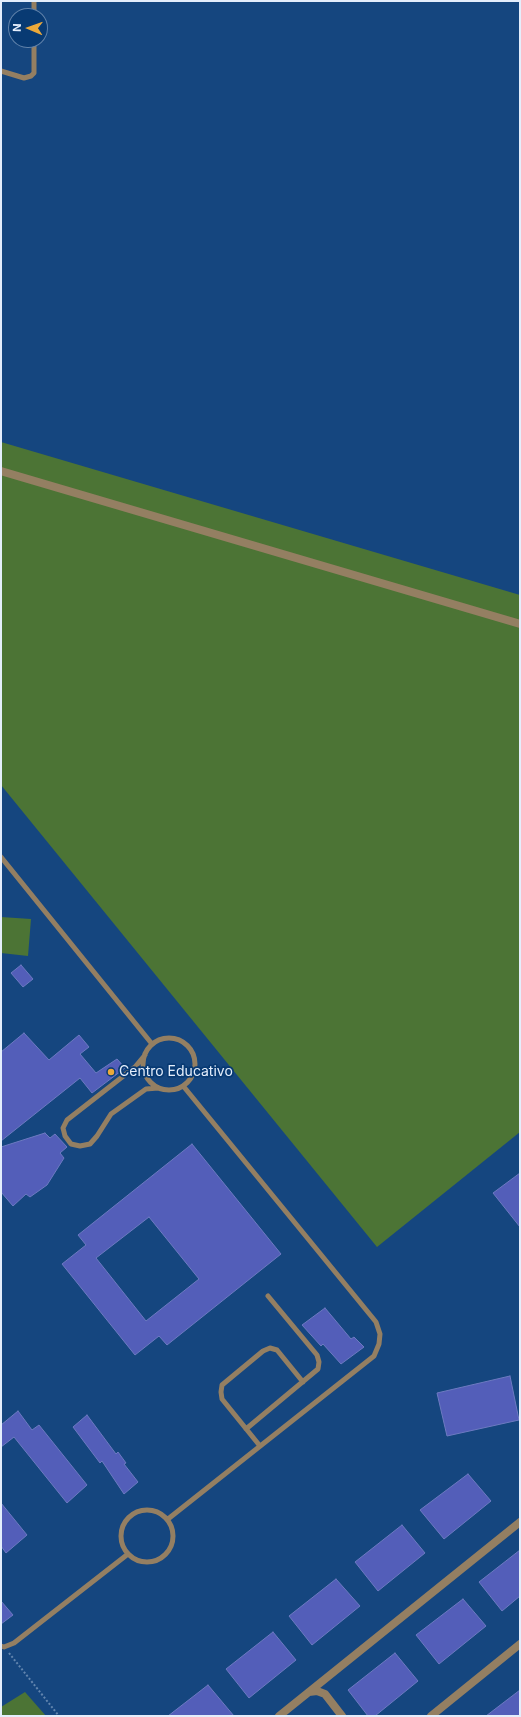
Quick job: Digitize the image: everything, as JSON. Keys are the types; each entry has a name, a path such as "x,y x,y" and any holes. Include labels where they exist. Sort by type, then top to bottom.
{"street":[{"path":"1,471 520,624"},
{"path":"279,1716 520,1522"},
{"path":"431,1716 520,1644"},
{"path":"327,1698 325,1686 329,1676"},
{"path":"308,1692 321,1692 342,1716"}],"lane":[{"path":"1,71 24,78 31,76 34,73 34,48"},
{"path":"1,857 152,1044"},
{"path":"165,1038 179,1039 191,1048 196,1062 193,1076 184,1087 171,1091 158,1088 146,1089 111,1114 90,1144 80,1146 71,1144 65,1136 64,1128 67,1120 135,1067 152,1044 165,1038"},
{"path":"145,1055 143,1068 148,1080 158,1088"},
{"path":"168,1519 374,1356 379,1344 380,1334 376,1322 184,1087"},
{"path":"246,1428 318,1369 319,1362 317,1355 268,1296"},
{"path":"260,1446 222,1399 222,1385 263,1351 270,1348 277,1350 303,1382"},
{"path":"143,1510 156,1511 168,1519 173,1532 173,1538 172,1545 165,1556 153,1562 139,1562 128,1554 122,1542 122,1528 130,1516 143,1510"},
{"path":"3,1647 14,1643 128,1554"}],"path":[{"path":"3,1647 59,1716"}],"green space":[{"path":"1,442 520,595 520,1132 377,1247 1,785"},
{"path":"1,917 31,919 28,956 1,953"},
{"path":"25,1692 46,1716 1,1716 1,1707"}],"building":[{"path":"21,965 33,979 23,987 11,973"},
{"path":"24,1033 49,1060 79,1035 89,1047 80,1054 96,1073 117,1059 125,1068 92,1093 80,1078 1,1141 1,1052"},
{"path":"45,1133 50,1138 55,1134 67,1147 60,1153 64,1158 47,1185 30,1197 26,1194 13,1206 1,1192 1,1147"},
{"path":"192,1144 281,1254 167,1345 159,1336 135,1355 62,1264 86,1245 78,1235","holes":["149,1217 199,1279 146,1321 96,1258"]},
{"path":"520,1173 520,1227 493,1193"},
{"path":"325,1308 351,1339 354,1337 364,1347 341,1364 323,1344 321,1346 302,1325"},
{"path":"510,1376 519,1420 447,1436 437,1393"},
{"path":"18,1411 32,1430 39,1425 87,1485 67,1503 14,1437 1,1447 1,1425"},
{"path":"87,1415 116,1454 118,1452 126,1463 124,1464 138,1482 124,1494 102,1461 100,1463 73,1427"},
{"path":"468,1474 491,1501 444,1539 420,1510"},
{"path":"1,1503 27,1535 6,1553 1,1546"},
{"path":"402,1525 425,1553 378,1591 355,1562"},
{"path":"520,1550 520,1596 502,1611 479,1582"},
{"path":"336,1579 360,1606 312,1645 289,1616"},
{"path":"463,1599 486,1626 439,1664 416,1635"},
{"path":"1,1601 13,1615 1,1624"},
{"path":"273,1632 296,1660 249,1698 226,1669"},
{"path":"395,1653 418,1681 375,1716 368,1716 348,1690"},
{"path":"208,1685 234,1716 168,1716"},
{"path":"520,1690 520,1716 486,1716"}],"place":[{"name":"Centro Educativo","path":"111,1072"}]}
